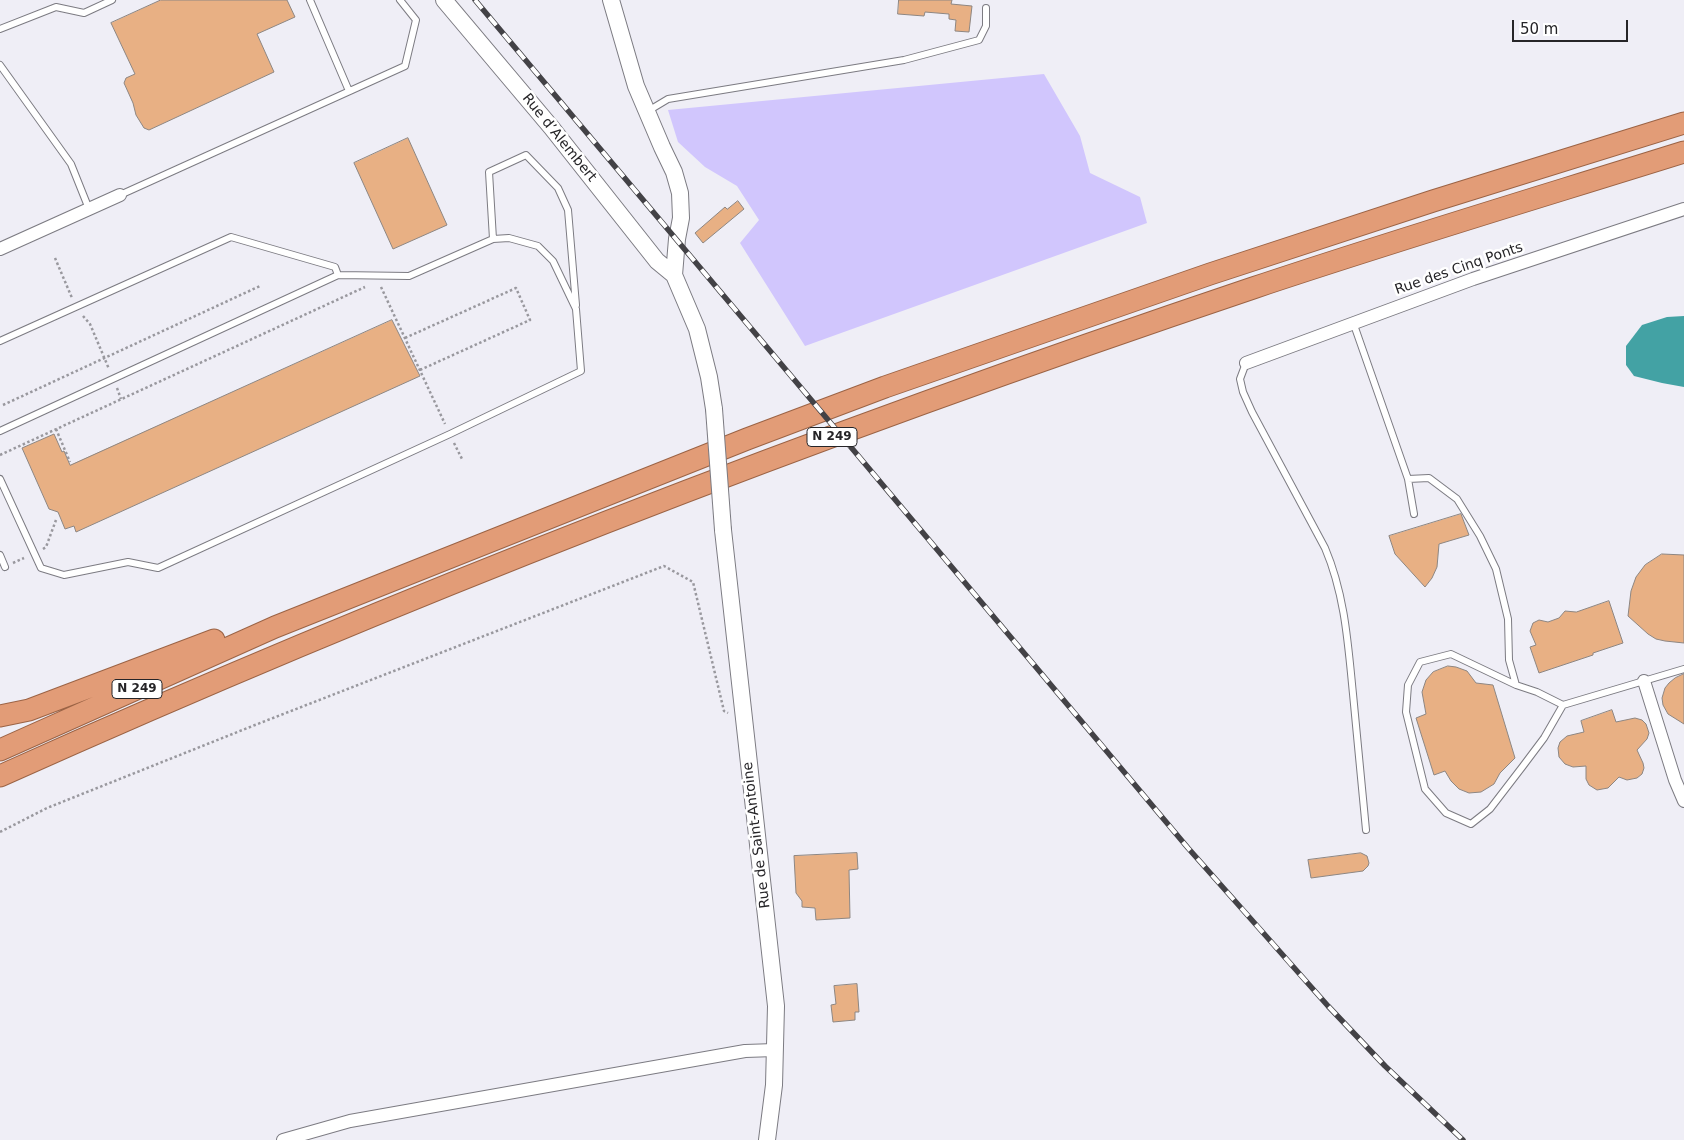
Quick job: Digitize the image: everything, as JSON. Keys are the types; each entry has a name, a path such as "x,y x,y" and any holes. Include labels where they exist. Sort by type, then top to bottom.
{"highway":[{"name":"N 249","path":"0,750 274,627 621,488 885,387 1317,239 1684,123"},
{"name":"N 249","path":"0,776 178,697 373,615 524,554 854,428 1268,283 1684,152"},
{"name":"N 249","path":"0,716 38,706 247,627 274,627"}],"street":[{"name":"Rue d’Alembert","path":"444,0 551,127 658,261 674,275"},
{"path":"611,0 636,86 674,172 680,193 681,218 674,275"},
{"path":"0,249 120,195"},
{"name":"Rue des Cinq Ponts","path":"1246,363 1473,279 1684,209"},
{"name":"Rue de Saint-Antoine","path":"674,275 697,329 710,377 714,409 723,530 776,1006 774,1085 766,1140"},
{"path":"1644,681 1675,780 1684,801"},
{"path":"283,1140 350,1121 745,1051 775,1050"}],"lane":[{"path":"0,29 56,4 84,13 112,0"},
{"path":"310,0 349,91"},
{"path":"120,195 405,66 416,20 400,0"},
{"path":"647,112 668,99 904,60 971,43 979,40 986,26 986,8"},
{"path":"0,65 70,164 89,209"},
{"path":"0,479 41,568 64,575 128,562 158,568 450,434 581,371 568,210 558,188 526,155 489,172 493,239"},
{"path":"0,341 231,236 335,267 338,275"},
{"path":"0,431 338,275 377,278 409,276 493,239 509,238 538,246 553,261 576,309"},
{"path":"1353,322 1408,479 1414,514"},
{"path":"1246,363 1240,379 1243,392 1334,568 1347,632 1366,830"},
{"path":"1408,479 1429,478 1457,499 1480,536 1496,569 1508,618 1509,660 1516,685"},
{"path":"0,554 5,567"},
{"path":"1563,705 1544,738 1490,809 1471,824 1446,812 1425,790 1406,712 1408,685 1420,662 1451,654 1563,705 1684,669"}],"path":[{"path":"56,258 76,307 90,324 121,399"},
{"path":"0,455 377,278 462,459"},
{"path":"3,405 260,286"},
{"path":"405,338 516,288 530,320 420,370"},
{"path":"56,429 70,462"},
{"path":"0,832 47,808 664,566 693,582 724,711 744,719"}],"shaded area":[{"path":"1044,74 1080,136 1090,173 1140,197 1147,223 805,346 740,243 759,220 737,186 705,167 678,142 668,110"}],"water":[{"path":"1684,316 1684,387 1634,376 1626,365 1626,346 1642,325 1667,317"}],"building":[{"path":"161,0 287,0 295,17 257,34 274,72 149,130 144,128 136,115 124,83 126,78 135,74 111,23"},
{"path":"899,0 952,0 951,4 972,6 969,32 955,31 956,20 949,19 949,14 925,12 924,16 898,14"},
{"path":"408,138 447,225 393,249 354,163"},
{"path":"738,201 744,209 703,243 695,233 725,207 727,209"},
{"path":"392,320 420,376 76,532 74,526 65,529 58,512 49,509 22,448 54,434 70,465"},
{"path":"1461,514 1469,535 1439,544 1437,567 1425,587 1395,554 1389,536"},
{"path":"1662,554 1684,555 1684,643 1656,639 1628,616 1631,591 1636,577 1645,565"},
{"path":"1609,601 1623,643 1539,673 1530,647 1536,645 1530,631 1533,623 1539,620 1548,622 1559,618 1565,611 1576,612"},
{"path":"1448,666 1467,671 1476,683 1493,685 1515,758 1500,773 1494,784 1481,792 1469,793 1459,789 1445,771 1434,775 1416,718 1426,714 1422,692 1426,680 1433,672"},
{"path":"1684,674 1684,724 1668,714 1663,705 1662,698 1665,688 1669,683"},
{"path":"1612,710 1616,722 1635,718 1642,720 1646,724 1649,733 1647,739 1637,750 1644,768 1642,774 1637,778 1627,780 1619,777 1608,788 1597,790 1589,785 1586,779 1586,766 1573,767 1565,764 1559,757 1558,748 1560,742 1567,736 1584,732 1581,721"},
{"path":"857,853 858,869 849,870 850,918 816,920 815,908 802,907 802,901 796,893 794,856"},
{"path":"1361,853 1367,856 1369,863 1363,871 1311,878 1308,860"},
{"path":"857,984 859,1012 855,1012 855,1020 833,1022 831,1005 836,1004 834,986"}],"railway":[{"path":"475,0 1188,848 1328,1006 1385,1066 1463,1140"}]}
